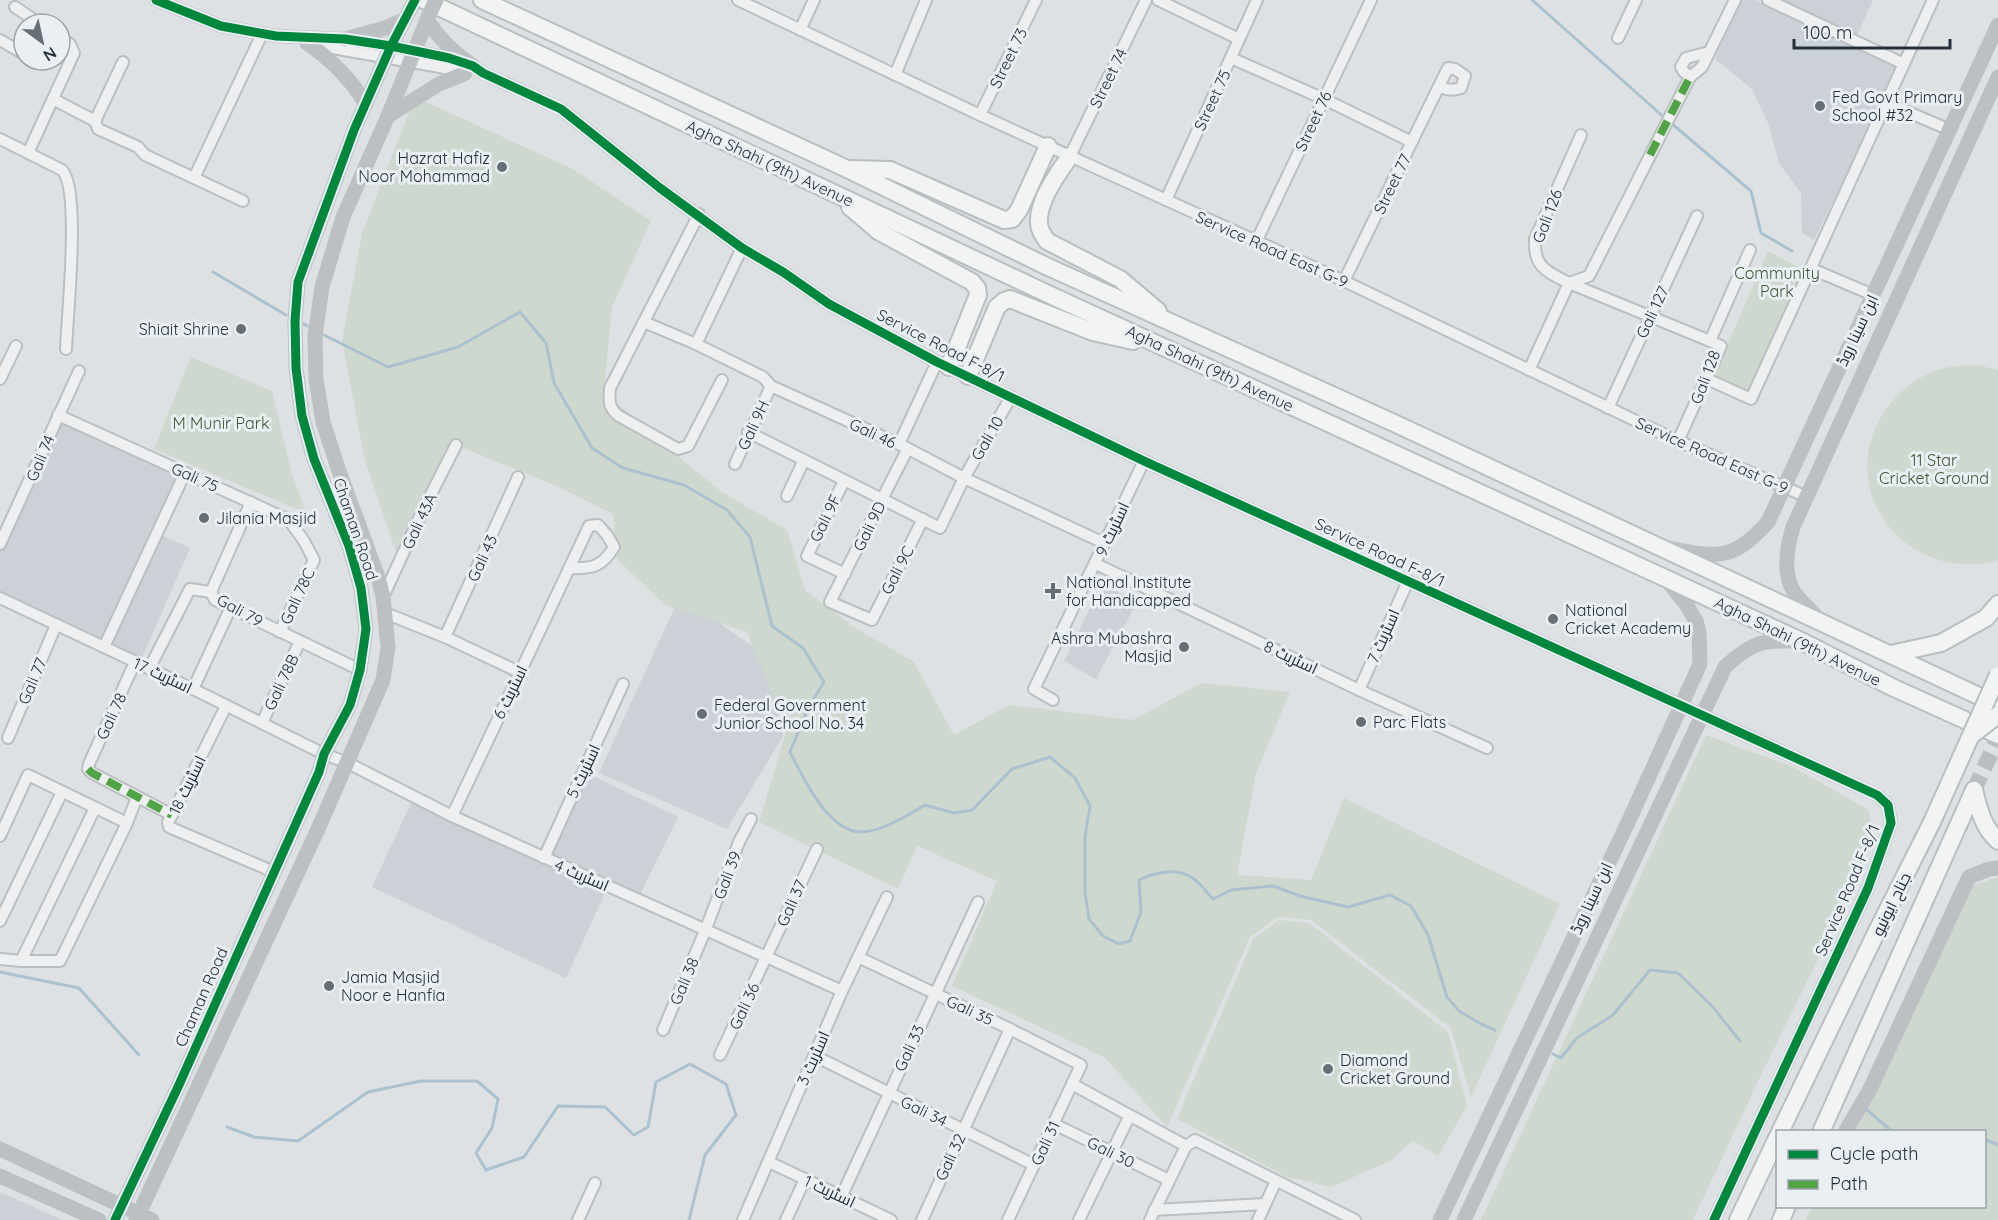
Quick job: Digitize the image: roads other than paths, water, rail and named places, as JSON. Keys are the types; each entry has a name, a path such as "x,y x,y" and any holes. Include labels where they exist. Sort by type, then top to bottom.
{"main road":[{"name":"Agha Shahi (9th) Avenue","path":"482,0 845,168 1046,266 1288,375 1998,705"},
{"name":"Agha Shahi (9th) Avenue","path":"427,12 833,193 1665,578 1894,688 1998,735"},
{"path":"845,168 890,170 1004,220 1012,219 1019,210 1048,146"},
{"path":"1070,156 1054,180 1043,205 1039,222 1041,232 1047,241 1120,279 1173,323"},
{"path":"833,193 878,231 972,282 977,288 978,295 943,364"},
{"path":"968,376 997,307 1010,299 1093,332 1164,347"},
{"path":"1274,398 1270,385 1273,379 1288,375"},
{"path":"1891,654 1941,643 1986,618 1998,604"},
{"name":"جناح ایونیو","path":"1780,1130 1932,822 1998,675"},
{"path":"1970,737 1998,716"},
{"name":"جناح ایونیو","path":"1821,1130 1974,790 1987,831 1998,841"},
{"path":"1738,1220 1776,1140"}],"street":[{"name":"Service Road F-8/1","path":"156,0 221,26 302,40 391,46"},
{"name":"Chaman Road","path":"142,1218 348,763 383,680 388,647 384,605 378,577 323,422 316,379 315,336 322,287 343,217 388,116 427,12 436,0"},
{"name":"Service Road East G-9","path":"738,0 980,115 1344,281 1678,441 1806,497"},
{"path":"800,30 814,0"},
{"path":"896,75 926,0"},
{"name":"Street 73","path":"980,115 1036,0"},
{"name":"Street 74","path":"1070,156 1146,0"},
{"path":"1158,0 1239,39"},
{"name":"Street 75","path":"1166,200 1257,0"},
{"name":"Street 76","path":"1256,242 1371,0"},
{"path":"1618,38 1636,0"},
{"path":"1529,370 1569,283 1589,276 1690,77 1702,67 1735,0"},
{"path":"1768,0 1904,64"},
{"path":"1707,379 1751,399 1934,0"},
{"path":"15,7 22,12"},
{"path":"345,39 385,28 409,11"},
{"name":"Chaman Road","path":"115,1220 178,1087 319,772 324,754 350,705 360,670 366,629 361,588 349,546 315,459 302,416 296,368 295,321 298,282 308,250 350,139 409,11"},
{"path":"388,116 439,84 474,71 439,38 427,12"},
{"name":"ابن سینا روڈ","path":"1656,546 1702,555 1726,554 1750,542 1768,522 1998,25"},
{"path":"194,178 262,34"},
{"name":"Service Road F-8/1","path":"302,40 345,39 391,46 411,57 449,58 561,109 660,188 699,214 742,248 783,272 829,304 943,364 1144,461 1877,795 1888,805 1892,823 1868,888 1714,1220"},
{"path":"302,40 341,69 366,104"},
{"path":"1690,77 1681,67 1686,58 1709,52"},
{"path":"1232,58 1412,142"},
{"path":"95,121 123,62"},
{"path":"28,153 66,72"},
{"name":"ابن سینا روڈ","path":"1822,623 1794,591 1788,570 1786,548 1806,497 1998,77"},
{"name":"Street 77","path":"1344,281 1438,86"},
{"path":"53,99 95,121 98,129 138,147 145,156 243,201"},
{"path":"1887,103 1950,130"},
{"name":"Gali 126","path":"1569,283 1546,272 1538,262 1534,251 1535,239 1581,135"},
{"path":"0,140 62,170 68,178 73,209 66,349"},
{"path":"699,214 610,388 609,402 618,416 678,449 684,448 688,446 722,380"},
{"name":"Gali 127","path":"1608,408 1697,216"},
{"path":"696,344 742,248"},
{"name":"Gali 128","path":"1678,441 1721,346 1710,341 1750,250"},
{"path":"1812,269 1873,295"},
{"path":"1569,283 1710,341"},
{"name":"Gali 46","path":"644,322 696,344 763,377 771,386 1104,543"},
{"path":"0,379 16,346"},
{"name":"Gali 9D","path":"830,602 881,499 943,364"},
{"name":"Gali 74","path":"0,544 79,371"},
{"name":"Gali 9H","path":"735,464 771,386"},
{"name":"Gali 10","path":"923,519 940,528 964,478 1011,397"},
{"name":"Gali 75","path":"58,415 289,520 314,560"},
{"path":"748,432 923,519"},
{"name":"Gali 43A","path":"384,605 423,510 456,445"},
{"path":"787,496 804,460"},
{"name":"اسٹریٹ 9","path":"1053,700 1034,688 1144,461"},
{"path":"105,647 185,473"},
{"name":"Gali 43","path":"445,637 518,477"},
{"name":"Gali 9F","path":"844,480 807,556 845,574"},
{"name":"Gali 79","path":"251,502 211,592 215,600 360,670"},
{"name":"Gali 9C","path":"830,602 872,620 923,519"},
{"name":"اسٹریٹ 6","path":"452,816 519,672 546,621 569,568 589,526 598,525 614,547 607,559 594,567 569,568"},
{"name":"Gali 78C","path":"280,632 314,560"},
{"name":"اسٹریٹ 8","path":"1096,564 1359,690 1487,748"},
{"name":"ابن سینا روڈ","path":"1440,1220 1631,816 1700,664 1699,632 1696,621 1686,604 1665,578"},
{"name":"اسٹریٹ 7","path":"1359,690 1408,581"},
{"path":"149,669 190,589 211,592"},
{"name":"اسٹریٹ 17","path":"0,598 324,754"},
{"path":"384,605 519,672"},
{"path":"193,689 231,607"},
{"name":"Gali 77","path":"8,738 56,625"},
{"name":"ابن سینا روڈ","path":"1464,1220 1725,668 1738,655 1768,640 1800,641"},
{"name":"Gali 78B","path":"262,723 300,641"},
{"name":"Gali 78","path":"135,662 88,769 137,797"},
{"name":"اسٹریٹ 5","path":"543,858 623,684"},
{"name":"اسٹریٹ 18","path":"226,706 168,822 169,827 173,831 274,872"},
{"name":"اسٹریٹ 4","path":"324,754 348,763 452,816 543,858 842,991"},
{"path":"0,836 28,775 127,823"},
{"path":"0,921 62,792"},
{"path":"0,959 60,961 127,823 137,797 172,815"},
{"path":"21,961 95,808"},
{"name":"Gali 39","path":"705,931 739,842 751,819"},
{"name":"Gali 37","path":"767,957 817,849"},
{"path":"1846,1130 1869,1091 1969,877 1998,868"},
{"name":"اسٹریٹ 3","path":"743,1220 842,991 887,897"},
{"name":"Gali 33","path":"842,1196 933,994 978,902"},
{"name":"Gali 38","path":"663,1030 705,931"},
{"name":"Gali 36","path":"720,1055 767,957"},
{"name":"Gali 35","path":"858,957 1081,1065"},
{"name":"Gali 32","path":"922,1220 1010,1029"},
{"name":"Gali 34","path":"815,1056 1034,1165"},
{"name":"Gali 31","path":"1012,1219 1034,1165 1081,1065"},
{"path":"1072,1084 1186,1146"},
{"path":"1079,1220 1129,1117"},
{"name":"Gali 30","path":"1054,1124 1169,1180"},
{"path":"1152,1215 1186,1146 1195,1140 1340,1217 1355,1220"},
{"path":"0,1149 122,1205 142,1218"},
{"name":"اسٹریٹ 1","path":"769,1162 891,1220"},
{"path":"0,1176 99,1220"},
{"path":"786,1220 805,1179"},
{"path":"1258,1220 1276,1181"},
{"path":"578,1220 595,1183"},
{"path":"1152,1215 1265,1204"}],"waterway":[{"path":"1532,0 1666,119"},
{"path":"1671,123 1751,191 1761,233 1792,251"},
{"path":"213,272 286,315"},
{"path":"324,335 388,367 458,347 520,312 546,343 554,383 592,448 623,468 684,485 727,510 750,537 772,626 803,648 824,682 808,708 790,752 809,788 827,813 849,830 861,832 877,829 925,805 954,813 972,810 1012,769 1050,757 1075,778 1090,806 1085,837 1085,892 1089,919 1103,936 1119,944 1130,941 1141,912 1139,880 1159,873 1174,872 1188,875 1199,883 1213,899 1231,890 1273,886 1300,896 1348,907 1390,895 1411,906 1428,935 1447,997 1459,1011 1495,1030"},
{"path":"1553,1054 1561,1058 1577,1038 1613,1015 1650,970 1678,973 1712,1006 1740,1041"},
{"path":"0,972 79,988 139,1055"},
{"path":"227,1127 254,1137 298,1141 368,1092 421,1081 477,1081 498,1099 492,1128 476,1153 486,1170 524,1157 558,1106 605,1107 634,1135 648,1127 656,1082 690,1064 726,1084 736,1115 705,1155 689,1220"},
{"path":"1866,1109 1891,1130"},
{"path":"1986,1140 1998,1145"}],"tunnel":[{"path":"1974,790 1998,738"}],"place":[{"name":"Fed Govt Primary School #32","path":"1820,106"},
{"name":"Hazrat Hafiz Noor Mohammad","path":"502,167"},
{"name":"Shiait Shrine","path":"241,329"},
{"name":"Jilania Masjid","path":"204,518"},
{"name":"National Institute for Handicapped","path":"1053,591"},
{"name":"National Cricket Academy","path":"1553,619"},
{"name":"Ashra Mubashra Masjid","path":"1184,647"},
{"name":"Federal Government Junior School No. 34","path":"702,714"},
{"name":"Parc Flats","path":"1361,722"},
{"name":"Jamia Masjid Noor e Hanfia","path":"329,986"},
{"name":"Diamond Cricket Ground","path":"1328,1069"}],"park label":[{"name":"Community Park","path":"1777,282"},
{"name":"M Munir Park","path":"221,423"},
{"name":"11 Star Cricket Ground","path":"1934,469"}]}
